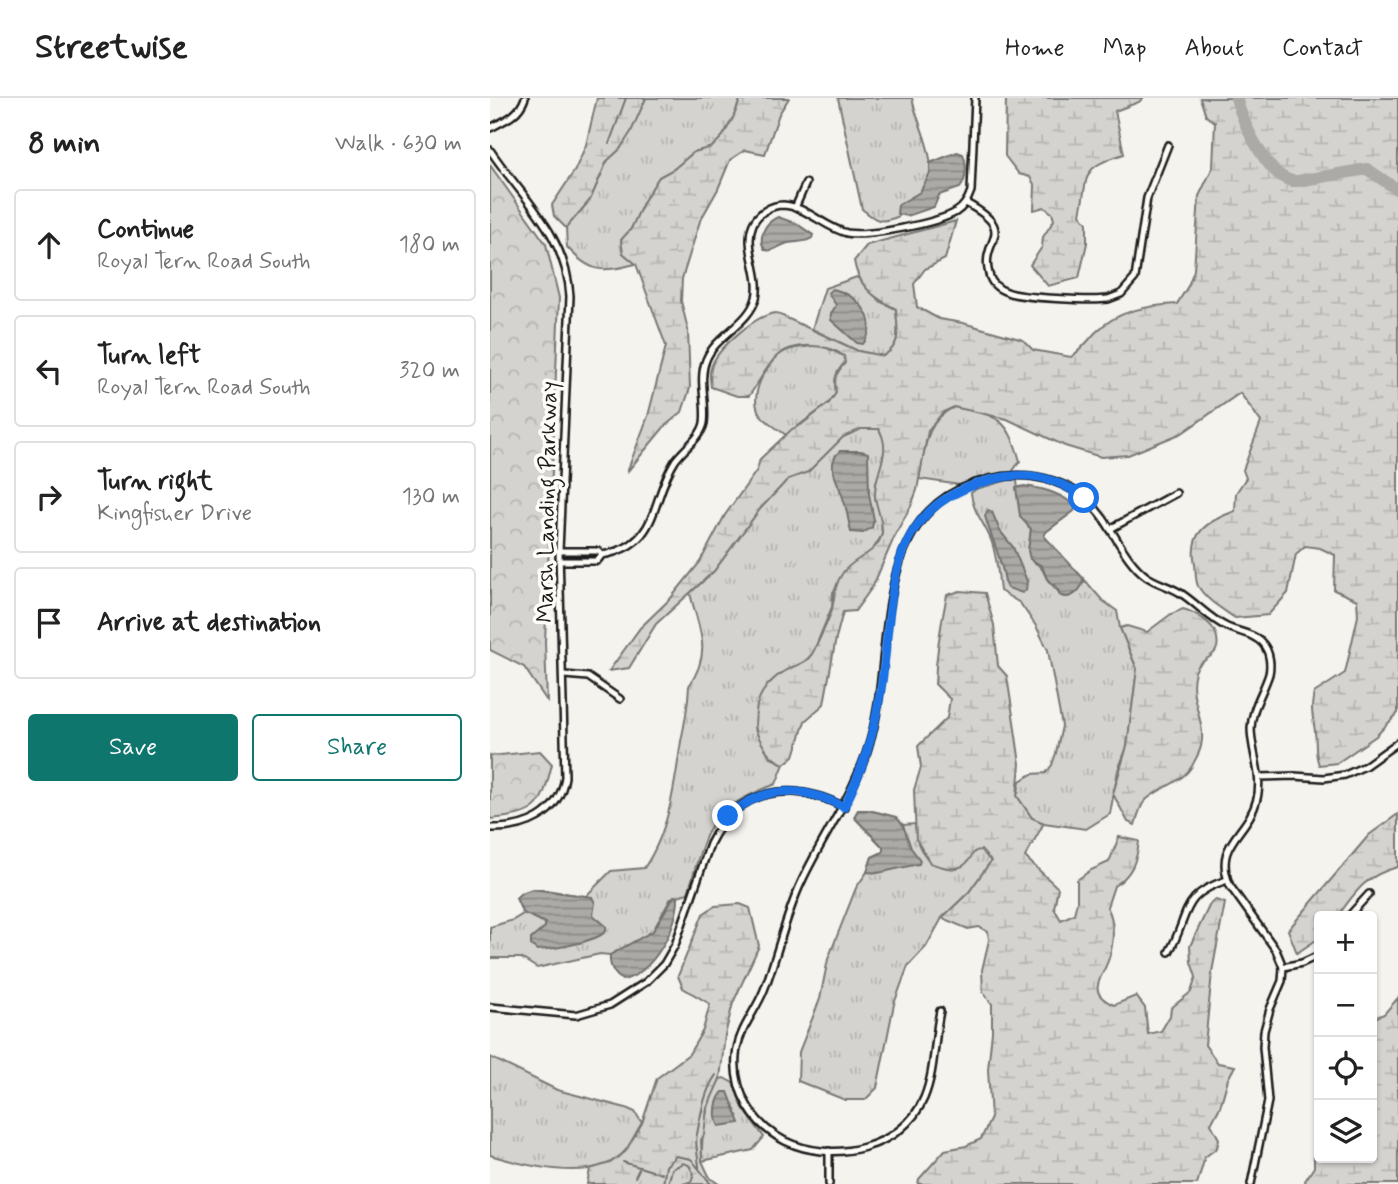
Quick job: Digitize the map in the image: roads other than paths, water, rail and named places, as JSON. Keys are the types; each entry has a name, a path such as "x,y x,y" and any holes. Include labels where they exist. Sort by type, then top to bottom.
{"street":[{"path":"490,128 513,116 525,98"},
{"path":"559,561 597,561 602,555 624,550 645,532 654,516 671,468 702,428 702,376 707,358 719,341 747,315 756,297 757,283 751,240 756,220 771,208 785,205 838,230 865,233 926,222 953,214 966,203 971,191 975,98"},
{"path":"966,203 988,216 994,225 995,239 989,254 988,270 998,288 1016,295 1108,299 1121,294 1135,278 1147,198 1168,145"},
{"name":"Marsh Landing Parkway","path":"490,150 555,238 569,281 559,551 565,778 562,792 551,808 535,821 518,827 490,828"},
{"path":"794,208 806,184"},
{"path":"940,1011 926,1093 917,1112 898,1131 880,1142 857,1149 829,1151 797,1146 764,1128 745,1103 735,1065 740,1034 764,991 793,900 844,807 862,766 877,716 889,610 899,565 911,535 926,513 946,498 972,485 1014,475 1035,475 1075,490 1093,506 1143,574 1180,593 1220,623 1255,638 1266,648 1270,661 1268,675 1256,701 1251,723 1259,777 1254,808 1233,838 1225,855 1224,868 1227,880 1276,950 1283,967 1282,981 1264,1031 1268,1101 1251,1184"},
{"path":"1111,529 1176,493"},
{"path":"559,551 599,551 602,555"},
{"path":"583,551 583,561"},
{"path":"564,675 588,677 620,699"},
{"path":"1259,777 1324,778 1345,775 1365,766 1397,743"},
{"path":"490,1007 565,1016 587,1014 614,1003 646,982 669,956 710,844 719,827 736,809 763,795 786,791 811,793 844,807"},
{"path":"1169,952 1177,939 1184,914 1195,896 1227,880"},
{"path":"1352,911 1370,894"},
{"path":"1283,967 1314,957"},
{"path":"829,1151 829,1184"}],"waterway":[{"path":"609,144 626,98"},
{"path":"1236,98 1259,150 1277,173 1287,179 1298,181 1367,169 1398,190"},
{"path":"699,1168 696,1137 706,1096 716,1075"},
{"path":"663,1184 666,1166 676,1156 691,1159 711,1184"},
{"path":"623,1162 662,1174"},
{"path":"635,1177 639,1169"}]}
